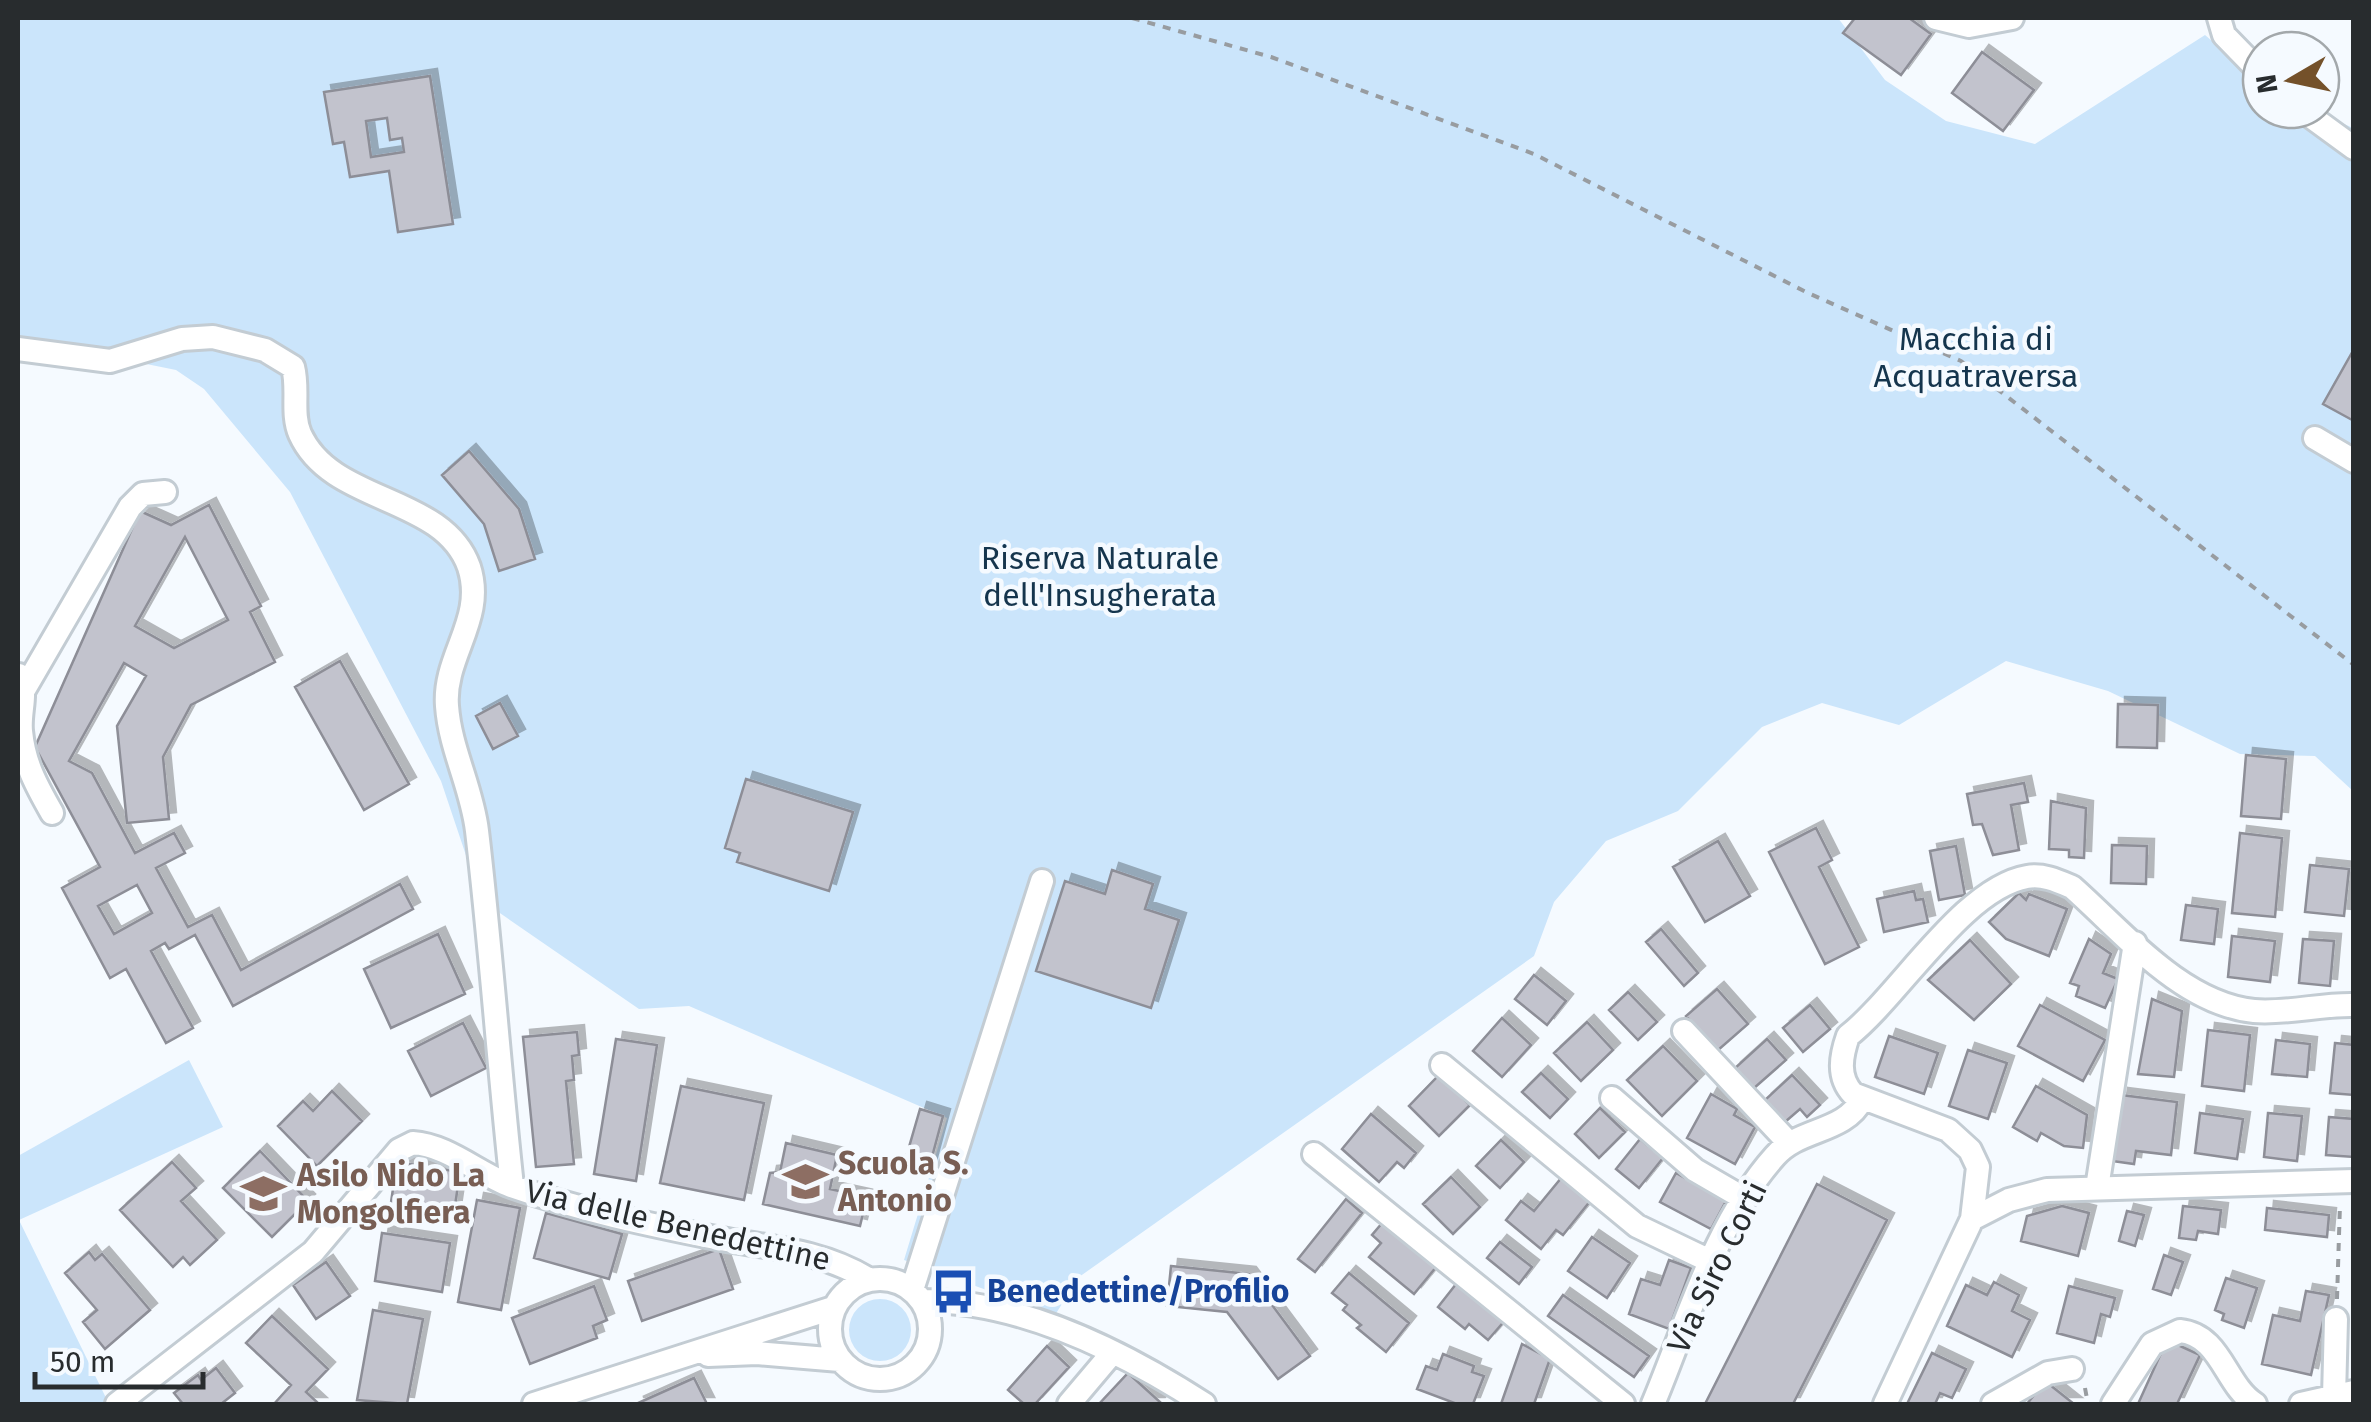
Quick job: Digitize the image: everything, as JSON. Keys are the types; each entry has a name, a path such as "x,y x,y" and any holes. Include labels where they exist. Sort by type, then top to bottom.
{"street":[{"path":"1936,18 1969,26 2012,18"},
{"path":"2219,18 2224,36 2241,53"},
{"path":"2329,130 2354,148"},
{"path":"18,349 110,361 199,336 240,341 265,350 293,367 299,433 325,466 434,525 459,548 470,574 473,610 450,669 446,702 477,828 512,1186"},
{"path":"2315,438 2354,461"},
{"path":"52,813 26,766 20,726 21,680 130,507 143,494 165,492"},
{"path":"1885,1404 1972,1218 1979,1178 1970,1150 1934,1122 1862,1098 1846,1086 1842,1074 1848,1036 1958,920 2006,884 2029,876 2072,887 2192,988 2227,1006 2272,1012 2354,1005"},
{"path":"673,1357 757,1353 840,1360 866,1378 885,1379 909,1370 922,1357 930,1336 917,1296 1042,881"},
{"path":"2097,1188 2135,943"},
{"path":"1684,1032 1788,1142 1849,1117 1862,1098"},
{"path":"1442,1064 1637,1226 1712,1262"},
{"path":"1612,1098 1695,1170 1745,1199"},
{"name":"Via Siro Corti","path":"1653,1404 1712,1262 1745,1199 1788,1142"},
{"name":"Via delle Benedettine","path":"116,1404 312,1252 409,1144 435,1148 512,1186 651,1224 832,1258 868,1279"},
{"path":"1314,1154 1623,1404"},
{"path":"1972,1218 2039,1191 2347,1189"},
{"path":"534,1404 833,1308 852,1286 868,1279 894,1280 917,1296 978,1303 1113,1352 1204,1404"},
{"path":"833,1308 830,1338 840,1360"},
{"path":"2301,1404 2344,1394 2336,1319"},
{"path":"2113,1404 2152,1344 2180,1330 2208,1343 2239,1390 2256,1404"},
{"path":"1068,1404 1113,1352"},
{"path":"1993,1404 2048,1373 2072,1369"}],"path":[{"path":"1132,18 1271,57 1534,154 1806,292 1961,360 2354,665"},
{"path":"2336,1319 2347,1189"}],"green space":[{"name":"Riserva Naturale dell'Insugherata","path":"18,18 1838,18 1885,80 1946,121 2035,144 2205,35 2241,66 2241,130 2341,130 2341,123 2353,128 2353,791 2315,756 2240,754 2108,691 2006,661 1899,725 1822,703 1762,727 1678,811 1606,841 1554,902 1534,956 1079,1277 1055,1315 904,1260 947,1118 689,1006 639,1009 481,900 441,781 290,492 204,389 176,370 18,338"},
{"path":"189,1060 223,1127 19,1220 109,1404 18,1404 18,1156"},
{"path":"880,1299 902,1308 911,1330 902,1352 880,1361 858,1352 849,1330 858,1308"}],"building":[{"path":"1855,18 1909,18 1931,34 1901,75 1843,33"},
{"path":"1982,52 2034,90 2003,131 1952,93"},
{"path":"430,76 453,224 398,232 389,171 350,177 344,142 333,144 324,92","holes":["387,118 390,140 402,138 404,152 371,157 366,121"]},
{"path":"2354,349 2354,421 2323,404"},
{"path":"469,451 519,509 535,559 499,571 484,524 442,475"},
{"path":"209,505 261,606 250,612 275,662 191,705 163,757 169,819 127,823 117,726 146,676 124,663 69,761 92,773 135,853 174,833 185,853 156,868 188,927 212,915 241,970 400,884 413,909 233,1006 195,935 169,949 165,943 151,951 193,1028 166,1043 126,969 110,978 62,888 100,867 35,747 140,511 171,525","holes":["185,537 228,620 174,648 135,626","137,885 152,913 114,934 98,906"]},
{"path":"340,661 409,784 364,810 295,687"},
{"path":"500,703 518,736 493,749 476,716"},
{"path":"2118,704 2158,705 2157,748 2117,747"},
{"path":"2246,755 2286,759 2281,819 2241,816"},
{"path":"746,779 853,812 829,891 737,862 740,853 725,848"},
{"path":"2024,783 2028,802 2011,805 2019,850 1993,855 1982,824 1973,825 1967,794"},
{"path":"2051,801 2086,808 2084,858 2069,857 2069,850 2049,849"},
{"path":"1816,828 1832,860 1819,867 1859,947 1825,964 1769,852"},
{"path":"2240,833 2282,838 2275,917 2232,913"},
{"path":"1718,841 1750,896 1705,922 1673,867"},
{"path":"2112,845 2147,846 2146,884 2111,883"},
{"path":"1956,846 1965,895 1939,900 1930,851"},
{"path":"2310,865 2349,869 2344,916 2305,912"},
{"path":"1112,870 1153,884 1145,909 1179,920 1151,1008 1036,971 1065,881 1105,894"},
{"path":"1914,891 1916,900 1923,899 1928,922 1884,932 1877,899"},
{"path":"2019,893 2026,900 2029,894 2067,909 2049,956 2006,939 1989,922"},
{"path":"2186,905 2218,909 2214,944 2181,940"},
{"path":"1661,929 1698,973 1684,986 1646,942"},
{"path":"438,934 465,994 391,1028 364,969"},
{"path":"2232,936 2275,941 2270,982 2228,977"},
{"path":"2089,939 2111,954 2103,973 2118,979 2105,1008 2076,996 2079,986 2070,983"},
{"path":"2303,939 2334,941 2330,986 2299,983"},
{"path":"1970,940 2011,984 1974,1020 1928,980"},
{"path":"1534,975 1566,1001 1547,1025 1515,999"},
{"path":"1717,989 1748,1024 1717,1051 1686,1016"},
{"path":"1628,992 1657,1022 1638,1040 1609,1010"},
{"path":"2152,999 2182,1011 2174,1077 2138,1074"},
{"path":"1810,1005 1830,1029 1803,1052 1783,1028"},
{"path":"2040,1005 2105,1040 2083,1081 2018,1046"},
{"path":"1502,1018 1531,1045 1502,1077 1473,1051"},
{"path":"1587,1022 1613,1050 1581,1081 1554,1053"},
{"path":"463,1023 486,1068 431,1096 408,1051"},
{"path":"2208,1030 2250,1035 2244,1091 2202,1086"},
{"path":"577,1032 579,1055 572,1056 574,1080 566,1081 574,1164 536,1167 523,1037"},
{"path":"1889,1036 1938,1053 1924,1094 1875,1077"},
{"path":"616,1039 657,1045 636,1181 594,1174"},
{"path":"1767,1039 1786,1060 1753,1089 1734,1069"},
{"path":"2276,1040 2310,1044 2307,1077 2272,1074"},
{"path":"2335,1043 2354,1045 2354,1095 2330,1093"},
{"path":"1663,1046 1697,1081 1662,1116 1627,1080"},
{"path":"1968,1050 2007,1063 1988,1119 1949,1106"},
{"path":"1541,1073 1568,1099 1550,1118 1522,1092"},
{"path":"1439,1075 1470,1105 1439,1136 1409,1106"},
{"path":"1792,1075 1820,1105 1807,1117 1800,1109 1785,1122 1765,1100"},
{"path":"681,1086 764,1103 744,1200 660,1183"},
{"path":"2036,1086 2087,1115 2083,1148 2064,1146 2041,1133 2037,1141 2013,1127"},
{"path":"332,1091 362,1121 317,1166 278,1126 303,1101 313,1111"},
{"path":"1711,1094 1737,1109 1734,1115 1755,1127 1735,1164 1687,1138"},
{"path":"2121,1095 2177,1102 2171,1155 2136,1151 2134,1164 2112,1161"},
{"path":"1600,1108 1625,1132 1599,1158 1575,1134"},
{"path":"920,1109 943,1116 929,1168 905,1161"},
{"path":"2200,1113 2243,1119 2237,1159 2195,1153"},
{"path":"2268,1113 2302,1116 2297,1161 2264,1157"},
{"path":"1371,1114 1416,1153 1404,1168 1397,1162 1379,1182 1342,1149"},
{"path":"2329,1117 2354,1119 2354,1157 2326,1155"},
{"path":"1640,1139 1663,1158 1639,1188 1616,1169"},
{"path":"1501,1140 1524,1162 1500,1188 1476,1166"},
{"path":"786,1143 837,1155 830,1189 867,1197 860,1226 763,1204 770,1173 780,1172"},
{"path":"260,1151 308,1201 272,1237 223,1188"},
{"path":"172,1162 196,1188 181,1201 217,1240 190,1265 183,1257 173,1267 120,1210"},
{"path":"397,1162 460,1172 453,1219 390,1209"},
{"path":"1676,1173 1726,1201 1711,1229 1660,1202"},
{"path":"1451,1177 1480,1207 1453,1234 1423,1204"},
{"path":"1562,1177 1591,1200 1563,1235 1556,1230 1541,1249 1506,1220 1521,1201 1534,1211"},
{"path":"1817,1184 1887,1220 1793,1404 1705,1404"},
{"path":"1346,1199 1362,1213 1315,1272 1298,1259"},
{"path":"477,1200 520,1208 501,1310 458,1302"},
{"path":"2062,1206 2089,1213 2078,1256 2021,1241 2027,1216"},
{"path":"2183,1206 2221,1210 2218,1234 2198,1231 2196,1240 2179,1238"},
{"path":"2267,1208 2329,1215 2327,1237 2265,1230"},
{"path":"2127,1211 2144,1215 2135,1246 2119,1241"},
{"path":"546,1213 622,1234 609,1279 534,1258"},
{"path":"1383,1222 1437,1266 1414,1294 1369,1257 1381,1243 1372,1235"},
{"path":"382,1233 450,1243 442,1292 375,1281"},
{"path":"1592,1237 1630,1263 1607,1298 1568,1271"},
{"path":"1500,1242 1532,1267 1519,1284 1487,1258"},
{"path":"719,1249 733,1289 642,1321 628,1281"},
{"path":"89,1252 95,1260 102,1254 150,1310 105,1349 83,1322 97,1310 65,1273"},
{"path":"2164,1255 2183,1262 2171,1295 2153,1289"},
{"path":"1669,1260 1691,1268 1669,1329 1629,1314 1641,1279 1660,1285"},
{"path":"326,1262 350,1296 316,1319 293,1285"},
{"path":"1171,1266 1249,1274 1310,1356 1278,1379 1227,1312 1167,1306"},
{"path":"1349,1273 1409,1323 1386,1352 1357,1328 1361,1325 1343,1310 1347,1305 1332,1293"},
{"path":"2226,1278 2257,1288 2244,1328 2222,1320 2224,1314 2215,1310"},
{"path":"1460,1279 1507,1318 1488,1340 1469,1324 1465,1329 1438,1307"},
{"path":"1994,1282 2019,1295 2012,1311 2030,1320 2012,1357 1947,1326 1966,1285 1987,1295"},
{"path":"594,1286 607,1320 593,1326 597,1338 530,1364 512,1318"},
{"path":"2069,1286 2115,1298 2110,1317 2101,1314 2094,1343 2057,1333"},
{"path":"2306,1291 2329,1295 2311,1375 2262,1364 2273,1315 2300,1321"},
{"path":"1563,1295 1649,1356 1634,1377 1548,1316"},
{"path":"373,1310 423,1319 407,1404 357,1400"},
{"path":"272,1316 328,1369 306,1392 319,1404 274,1404 291,1385 246,1343"},
{"path":"2167,1340 2200,1355 2177,1404 2138,1404"},
{"path":"1522,1344 1550,1359 1534,1404 1501,1404"},
{"path":"1047,1346 1069,1367 1035,1404 1024,1404 1008,1390"},
{"path":"1932,1353 1966,1369 1952,1398 1940,1393 1935,1404 1907,1404"},
{"path":"1443,1354 1474,1366 1472,1372 1484,1376 1473,1404 1457,1404 1417,1389 1426,1366 1437,1370"},
{"path":"216,1368 235,1393 221,1404 183,1404 174,1393 198,1375 201,1380"},
{"path":"1128,1373 1160,1402 1099,1404"},
{"path":"694,1378 707,1404 636,1404"},
{"path":"2045,1381 2074,1404 2027,1404"}],"place":[{"name":"Scuola S. Antonio","path":"805,1181"},
{"name":"Asilo Nido La Mongolfiera","path":"264,1193"},
{"name":"Benedettine/Profilio","path":"954,1291"}],"park label":[{"name":"Macchia di Acquatraversa","path":"1976,358"}]}
